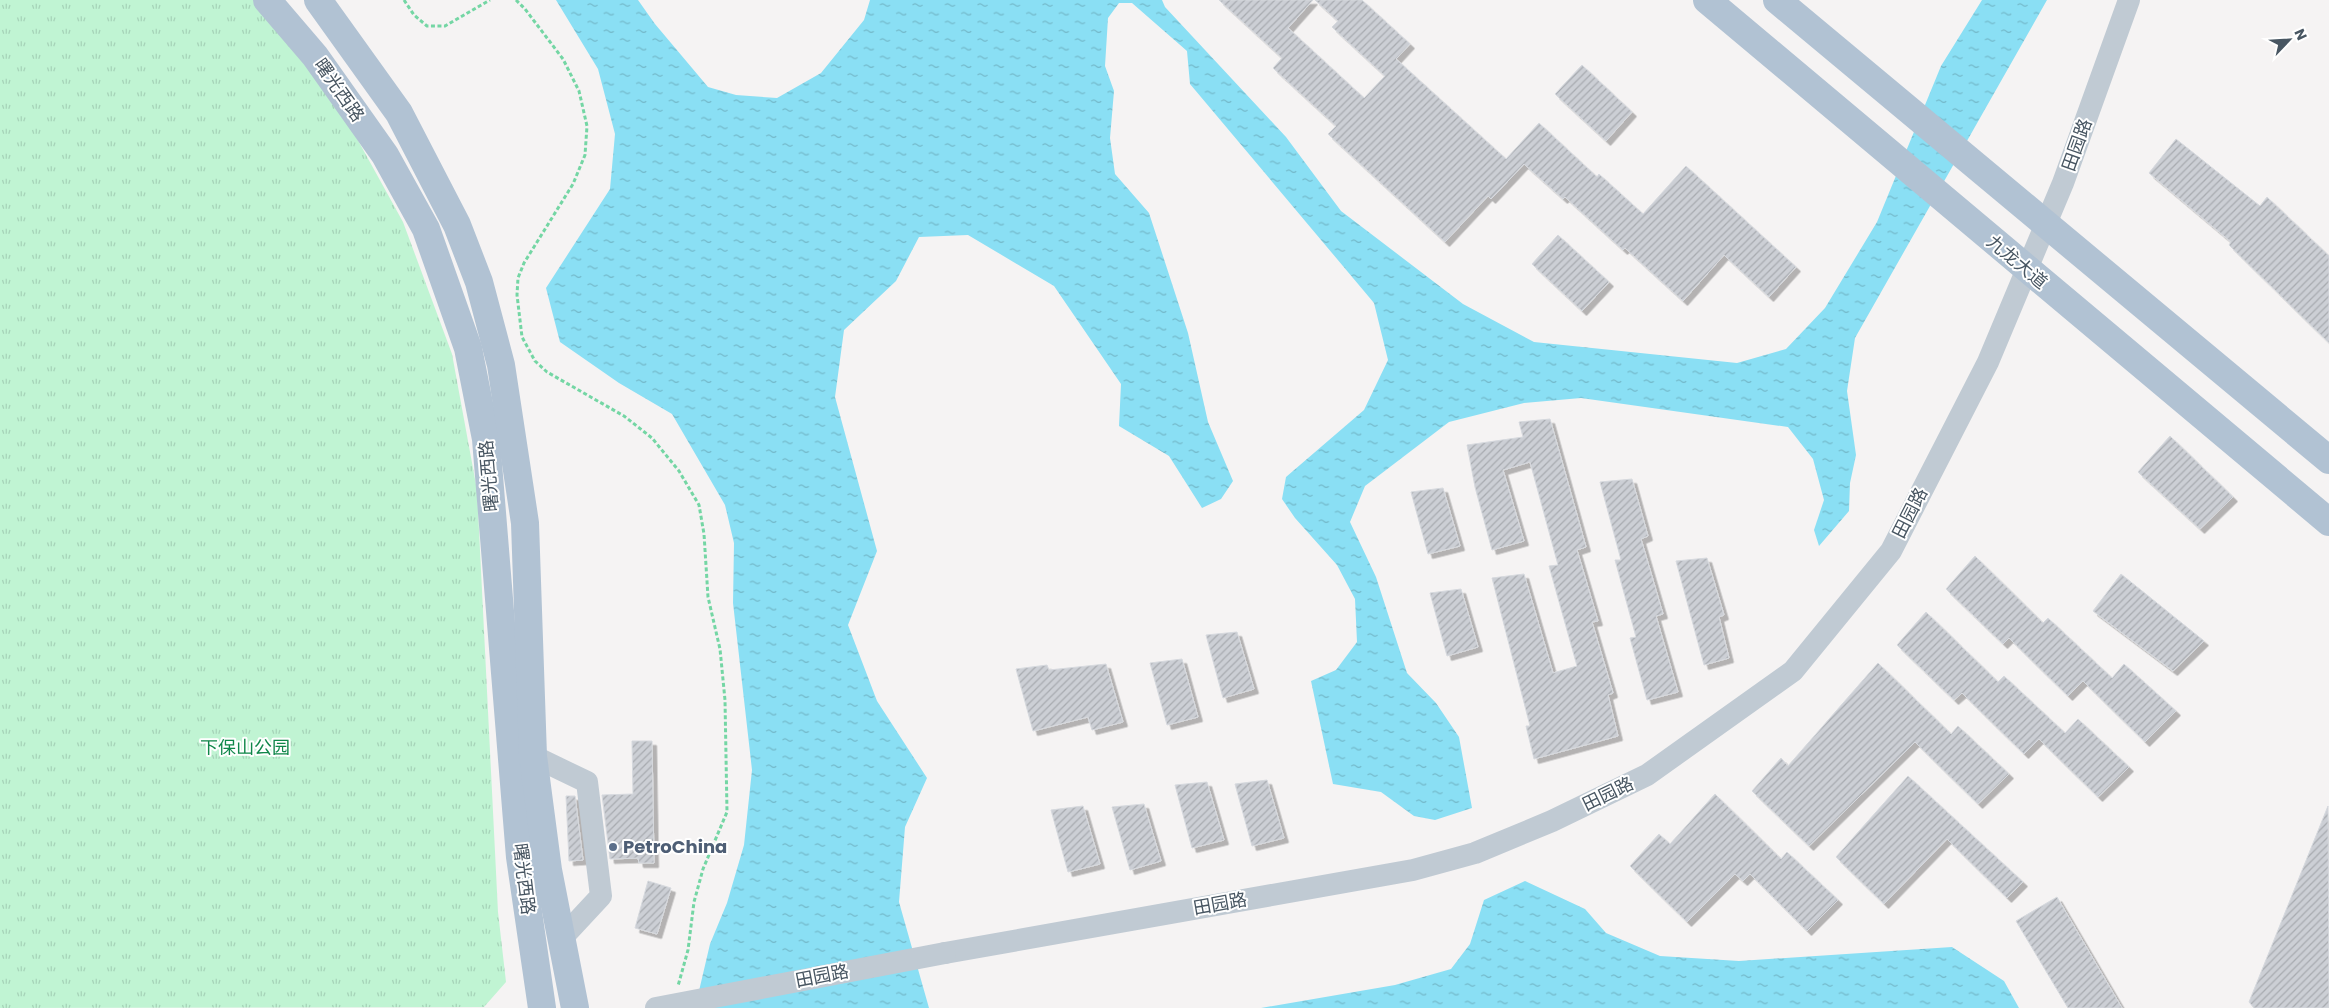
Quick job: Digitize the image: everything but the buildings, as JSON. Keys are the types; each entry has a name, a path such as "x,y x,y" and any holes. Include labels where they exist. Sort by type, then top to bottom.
{"main road":[{"name":"曙光西路","path":"267,0 315,56 385,155 426,229 468,348 486,439 520,857 542,1008"},
{"name":"曙光西路","path":"318,0 400,113 457,225 479,282 501,365 525,523 533,756 548,870 575,1008"},
{"name":"九龙大道","path":"1707,0 2329,522"},
{"path":"1777,0 2329,460"}],"street":[{"name":"田园路","path":"656,1008 945,953 1413,870 1475,853 1552,821 1647,775 1793,671 1890,551 1988,362 2063,183 2129,0"},
{"path":"533,756 587,782 601,896 562,938"}],"path":[{"path":"404,0 414,15 427,26 445,26 490,0"},
{"path":"516,0 563,59 579,91 588,126 585,155 573,184 524,263 518,278 517,295 522,337 535,361 547,372 624,416 652,438 679,471 699,505 708,597 720,649 725,700 727,812 703,869 694,902 688,950 676,991"}],"green space":[{"name":"下保山公园","path":"0,0 258,0 339,106 403,222 452,354 477,490 498,912 506,982 484,1007 0,1008"}],"water":[{"path":"556,0 638,0 655,24 708,87 736,95 777,98 821,73 864,20 870,0 1162,0 1165,7 1286,137 1341,211 1463,304 1534,342 1737,363 1786,349 1825,308 1877,222 1941,66 1982,0 2047,0 1855,338 1847,391 1856,455 1850,483 1849,511 1819,546 1814,530 1824,500 1813,459 1788,427 1581,398 1524,403 1449,422 1365,486 1350,522 1376,577 1407,673 1436,703 1459,737 1472,808 1435,820 1414,816 1381,792 1333,784 1311,681 1336,670 1357,642 1355,599 1337,565 1295,518 1282,499 1286,477 1364,410 1388,360 1374,303 1190,84 1187,51 1132,3 1119,3 1108,18 1105,66 1114,91 1110,138 1115,174 1149,213 1188,333 1208,422 1233,481 1221,499 1202,508 1169,456 1119,426 1121,384 1054,286 968,235 919,237 896,281 844,330 835,397 877,551 848,625 877,701 927,778 905,827 899,902 929,1008 695,1008 710,944 727,903 744,845 752,770 733,603 734,543 725,505 672,414 619,383 560,342 546,288 610,189 615,134 598,69"},
{"path":"1525,881 1585,909 1606,933 1660,956 1739,961 1952,947 2004,981 2019,1008 1261,1008 1395,985 1451,969 1470,944 1484,900"}],"place":[{"name":"PetroChina","path":"613,847"}]}
